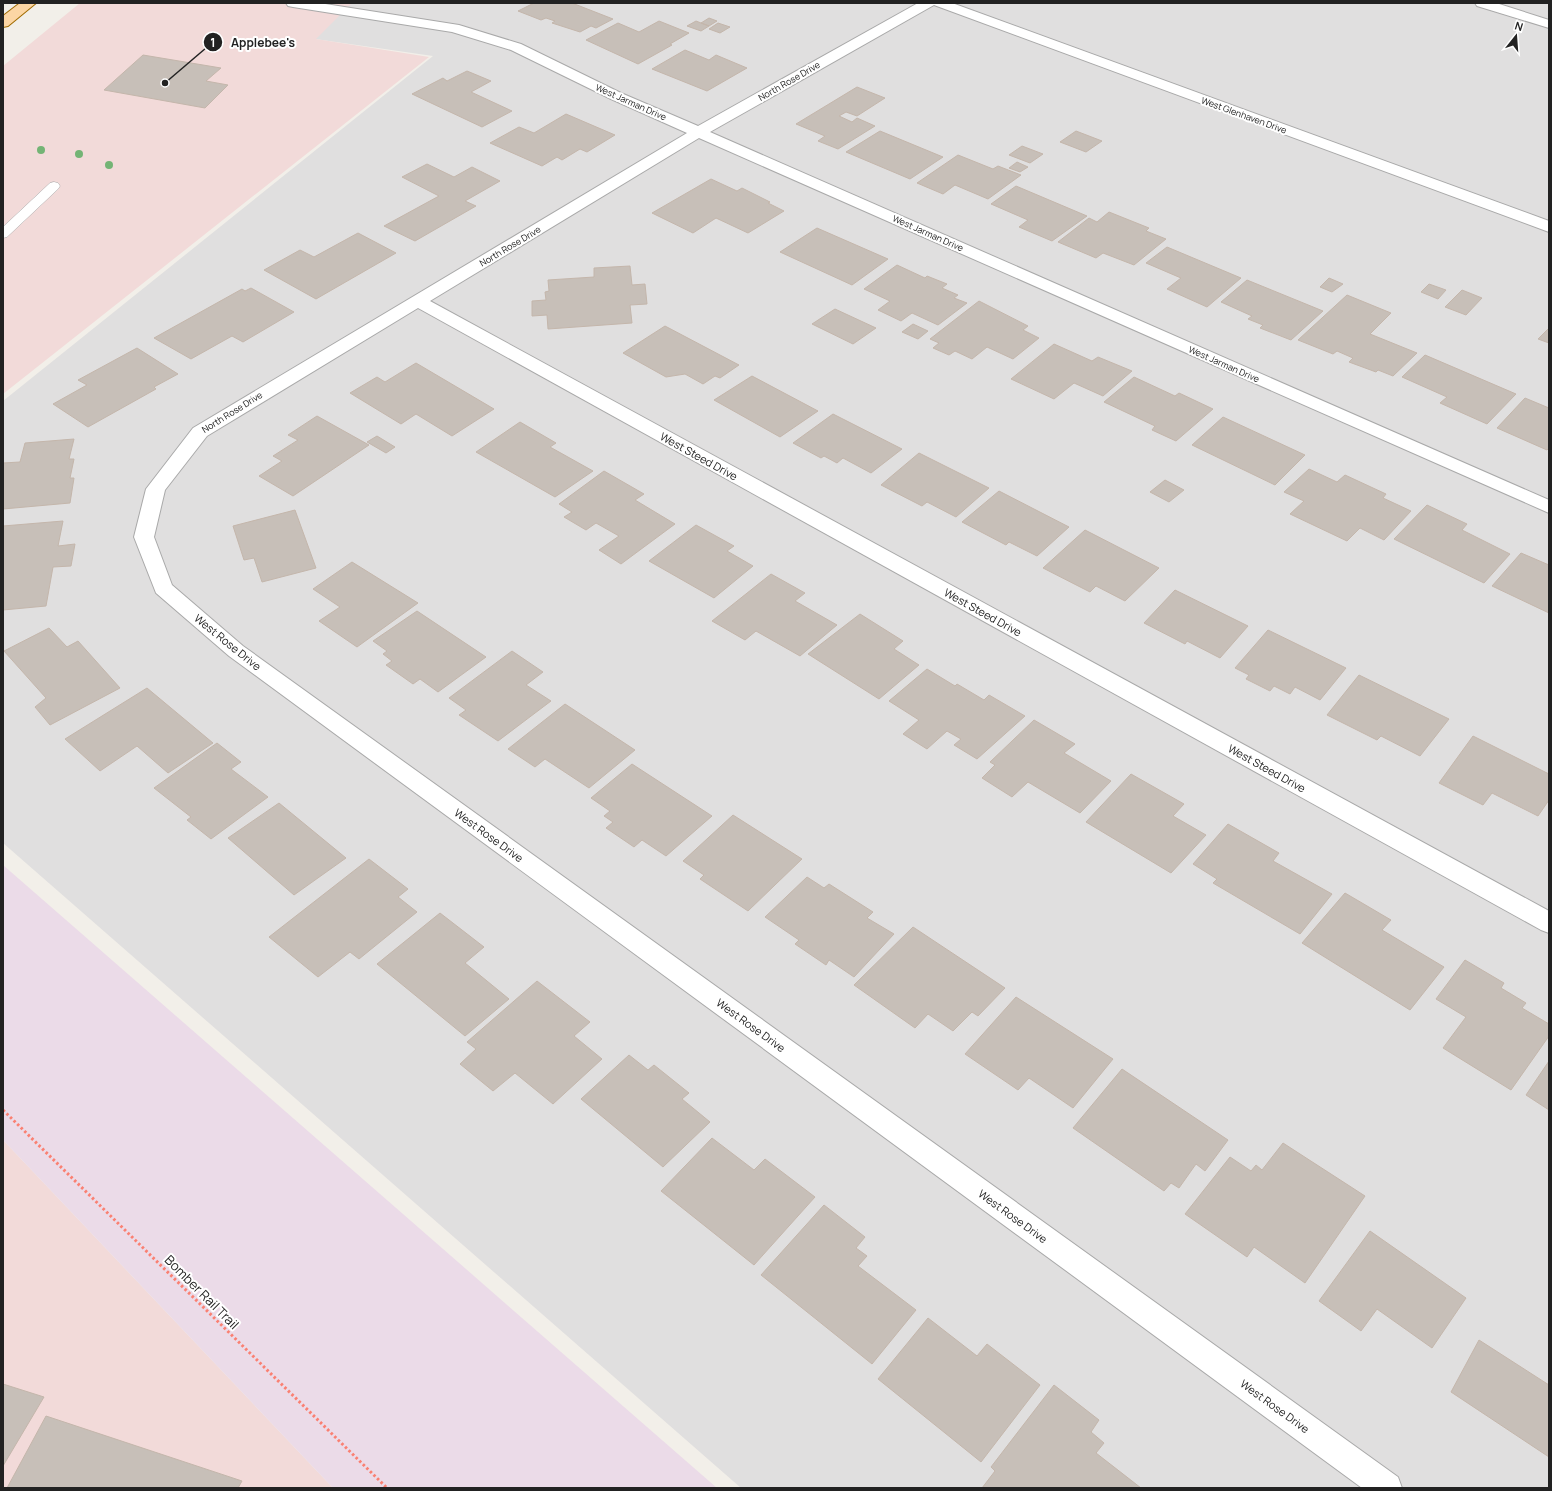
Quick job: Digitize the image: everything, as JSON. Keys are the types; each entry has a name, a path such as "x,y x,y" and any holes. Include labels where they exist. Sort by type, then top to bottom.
{"main road":[{"path":"3,23 29,3"}],"street":[{"name":"West Jarman Drive","path":"293,3 454,28 516,47 616,96 1549,507"},
{"name":"North Rose Drive","path":"144,537 156,489 200,432 699,132 928,3"},
{"name":"West Glenhaven Drive","path":"939,3 1549,227"},
{"path":"1482,3 1549,24"},
{"name":"West Steed Drive","path":"417,302 1549,923"},
{"name":"West Rose Drive","path":"144,537 163,588 236,651 1387,1488"}],"lane":[{"path":"3,234 54,186"}],"path":[{"name":"Bomber Rail Trail","path":"3,1110 387,1488"}],"shaded area":[{"path":"80,3 352,3 316,39 429,57 3,394 3,66"},
{"path":"351,3 1549,3 1549,1488 741,1488 3,843 3,401 433,56 315,39"},
{"path":"3,865 717,1488 333,1488 3,1140"},
{"path":"3,1140 333,1488 3,1488"}],"building":[{"path":"534,3 572,3 613,19 596,28 591,26 580,32 552,23 555,21 546,18 541,20 518,11"},
{"path":"709,18 717,21 709,26 701,23"},
{"path":"659,21 689,33 670,44 672,45 638,64 586,40 618,23 639,32"},
{"path":"696,21 709,26 701,31 687,26"},
{"path":"718,23 730,27 720,33 709,29"},
{"path":"685,50 709,60 716,55 747,68 707,91 652,69"},
{"path":"143,55 221,68 206,81 228,85 205,108 104,90"},
{"path":"467,71 491,81 471,92 512,111 482,127 412,94 443,78 447,81"},
{"path":"857,87 885,98 857,116 846,112 839,116 852,122 857,118 875,126 838,149 818,141 825,136 796,124"},
{"path":"566,114 615,135 587,152 580,149 562,160 557,157 542,166 490,143 519,127 534,133"},
{"path":"880,131 943,157 910,179 846,152"},
{"path":"1076,131 1102,141 1086,152 1060,142"},
{"path":"1022,146 1043,154 1030,163 1009,155"},
{"path":"958,155 993,169 998,166 1021,175 988,199 955,185 943,194 917,183"},
{"path":"1017,162 1028,167 1020,172 1009,168"},
{"path":"427,164 454,177 472,167 500,181 465,201 476,206 415,241 384,226 439,196 402,177"},
{"path":"711,179 737,191 742,188 784,211 748,233 716,218 693,233 652,213"},
{"path":"1016,186 1087,216 1052,241 1019,227 1028,220 991,204"},
{"path":"1109,212 1149,228 1146,231 1166,239 1134,265 1103,253 1096,258 1058,242 1089,218 1097,222"},
{"path":"817,228 888,259 852,285 780,252"},
{"path":"358,233 396,253 316,299 264,270 300,250 314,257"},
{"path":"1167,247 1241,278 1207,307 1167,289 1181,278 1146,263"},
{"path":"897,265 925,278 927,276 947,284 942,288 958,295 954,298 967,303 938,325 912,313 901,321 878,310 890,301 864,289"},
{"path":"630,266 632,285 645,284 647,304 630,305 632,323 548,329 547,315 532,316 532,301 546,300 545,292 549,291 548,280 594,277 594,268"},
{"path":"1329,278 1343,284 1332,292 1320,287"},
{"path":"1247,280 1323,311 1291,340 1260,328 1263,325 1248,319 1252,316 1221,302"},
{"path":"1429,284 1446,290 1438,299 1421,292"},
{"path":"251,288 294,312 243,342 232,336 191,359 154,338 242,289 245,291"},
{"path":"1462,290 1482,298 1466,315 1445,307"},
{"path":"1347,295 1391,313 1370,334 1417,353 1393,376 1378,370 1376,372 1349,362 1353,358 1337,351 1333,354 1298,340"},
{"path":"979,301 1028,326 1023,330 1039,338 1013,359 987,347 972,359 955,351 949,355 933,348 939,343 930,339"},
{"path":"835,309 876,328 853,344 812,324"},
{"path":"913,324 928,331 918,339 902,332"},
{"path":"665,326 739,365 720,378 715,376 703,384 685,374 666,377 623,353"},
{"path":"1549,328 1549,343 1538,339"},
{"path":"1054,344 1092,361 1098,357 1132,371 1103,396 1074,383 1054,399 1011,379"},
{"path":"137,348 178,374 154,387 156,389 88,427 53,404 87,385 78,380"},
{"path":"1425,355 1516,394 1487,424 1440,403 1447,397 1402,377"},
{"path":"416,363 494,409 452,436 416,414 401,424 350,393 377,377 385,382"},
{"path":"752,376 818,411 780,437 714,400"},
{"path":"1134,377 1175,396 1179,393 1213,409 1176,441 1152,430 1155,426 1104,402"},
{"path":"1525,398 1549,408 1549,448 1547,450 1497,428"},
{"path":"833,414 902,449 871,473 843,458 837,463 824,456 821,458 793,443"},
{"path":"317,416 369,445 293,496 259,476 282,461 273,456 298,440 288,435"},
{"path":"1223,417 1305,455 1275,485 1192,445"},
{"path":"520,422 556,443 550,447 593,471 555,497 476,452"},
{"path":"377,436 395,447 386,453 367,442"},
{"path":"74,439 69,459 74,459 70,478 74,478 70,503 3,509 3,463 20,462 25,443"},
{"path":"919,453 989,488 956,517 927,502 922,506 881,485"},
{"path":"1309,469 1337,482 1345,475 1386,494 1383,498 1411,511 1384,540 1360,528 1347,541 1290,514 1304,501 1284,492"},
{"path":"604,471 644,494 635,500 675,524 621,564 599,550 619,536 596,523 586,530 564,517 572,512 559,504"},
{"path":"1165,480 1184,490 1169,502 1150,492"},
{"path":"999,491 1069,527 1037,556 1009,542 1006,545 962,522"},
{"path":"1427,505 1467,524 1462,530 1510,554 1484,583 1394,539"},
{"path":"295,510 316,568 262,582 254,558 244,560 233,526"},
{"path":"63,521 58,546 75,544 71,566 53,567 46,606 3,610 3,526"},
{"path":"696,525 734,546 727,551 753,566 714,598 649,561"},
{"path":"1085,530 1159,568 1125,601 1096,586 1090,592 1043,568"},
{"path":"1521,553 1549,565 1549,613 1492,586"},
{"path":"352,562 418,603 357,647 319,621 340,607 313,589"},
{"path":"771,574 805,593 795,601 837,625 800,656 756,631 745,640 712,621"},
{"path":"1175,590 1248,626 1220,658 1187,641 1185,644 1144,623"},
{"path":"417,611 486,657 438,692 420,679 413,684 386,665 392,661 383,654 387,651 373,641"},
{"path":"860,614 903,641 894,649 919,665 879,699 808,654"},
{"path":"49,628 67,647 78,641 120,688 50,725 35,707 46,698 4,651"},
{"path":"1268,630 1346,668 1320,700 1295,687 1290,694 1274,686 1270,691 1246,679 1249,675 1235,668"},
{"path":"512,651 543,672 526,685 551,701 498,741 459,715 466,710 449,698"},
{"path":"927,669 955,686 957,684 984,700 989,695 1025,716 977,759 954,745 961,739 947,731 927,749 903,734 919,720 889,701"},
{"path":"1359,675 1449,719 1420,756 1381,736 1377,740 1327,715"},
{"path":"147,688 213,743 168,773 137,746 100,771 65,739"},
{"path":"565,704 635,750 589,788 545,759 535,767 508,749"},
{"path":"1034,720 1075,744 1064,753 1111,781 1080,813 1028,782 1012,797 982,778 995,765 990,762"},
{"path":"1473,736 1549,774 1549,800 1538,816 1492,793 1483,805 1439,783"},
{"path":"217,743 241,762 231,769 268,797 211,839 187,820 191,817 154,788"},
{"path":"632,764 712,816 666,856 642,840 634,847 606,828 613,822 604,816 610,811 591,798"},
{"path":"1131,774 1184,804 1173,816 1206,835 1171,873 1086,822"},
{"path":"279,803 346,858 294,895 228,838"},
{"path":"733,815 802,859 748,911 700,879 704,875 683,861"},
{"path":"1228,824 1279,853 1273,861 1332,894 1300,934 1213,883 1217,879 1193,864"},
{"path":"369,859 408,889 398,897 417,912 359,959 350,952 318,977 269,937"},
{"path":"807,877 824,888 829,884 873,912 867,918 894,934 854,977 829,960 826,965 795,944 799,940 765,917"},
{"path":"1345,893 1391,920 1382,930 1444,967 1410,1010 1302,943"},
{"path":"440,913 484,947 465,963 509,999 465,1036 377,964"},
{"path":"913,927 1005,988 978,1016 972,1012 953,1031 928,1014 915,1028 854,985"},
{"path":"1465,960 1504,983 1501,988 1526,1003 1522,1008 1549,1024 1549,1036 1511,1090 1443,1048 1466,1017 1436,999"},
{"path":"537,981 590,1022 574,1036 602,1059 553,1104 515,1073 493,1091 460,1064 476,1049 467,1042"},
{"path":"1016,997 1113,1059 1073,1108 1029,1078 1018,1090 965,1054"},
{"path":"629,1055 648,1070 654,1065 689,1093 682,1099 710,1122 663,1167 581,1099"},
{"path":"1549,1061 1549,1110 1526,1095"},
{"path":"1122,1069 1228,1140 1205,1171 1196,1164 1179,1188 1171,1183 1164,1191 1073,1128"},
{"path":"712,1138 754,1170 765,1159 815,1197 754,1265 661,1191"},
{"path":"1283,1143 1365,1196 1305,1283 1254,1247 1247,1257 1185,1214 1230,1157 1251,1171 1256,1165 1262,1170"},
{"path":"824,1205 865,1237 856,1248 867,1256 858,1266 916,1310 872,1364 761,1275"},
{"path":"1370,1231 1466,1298 1432,1348 1377,1309 1361,1331 1319,1301"},
{"path":"928,1318 977,1356 987,1344 1040,1385 981,1462 878,1379"},
{"path":"1479,1340 1549,1385 1549,1457 1451,1392"},
{"path":"3,1384 44,1397 3,1466"},
{"path":"1054,1385 1099,1420 1091,1432 1104,1443 1096,1453 1141,1488 982,1488 995,1471 991,1467"},
{"path":"46,1416 242,1481 238,1488 7,1488"}],"place":[{"name":"Applebee's","path":"165,83"}]}
